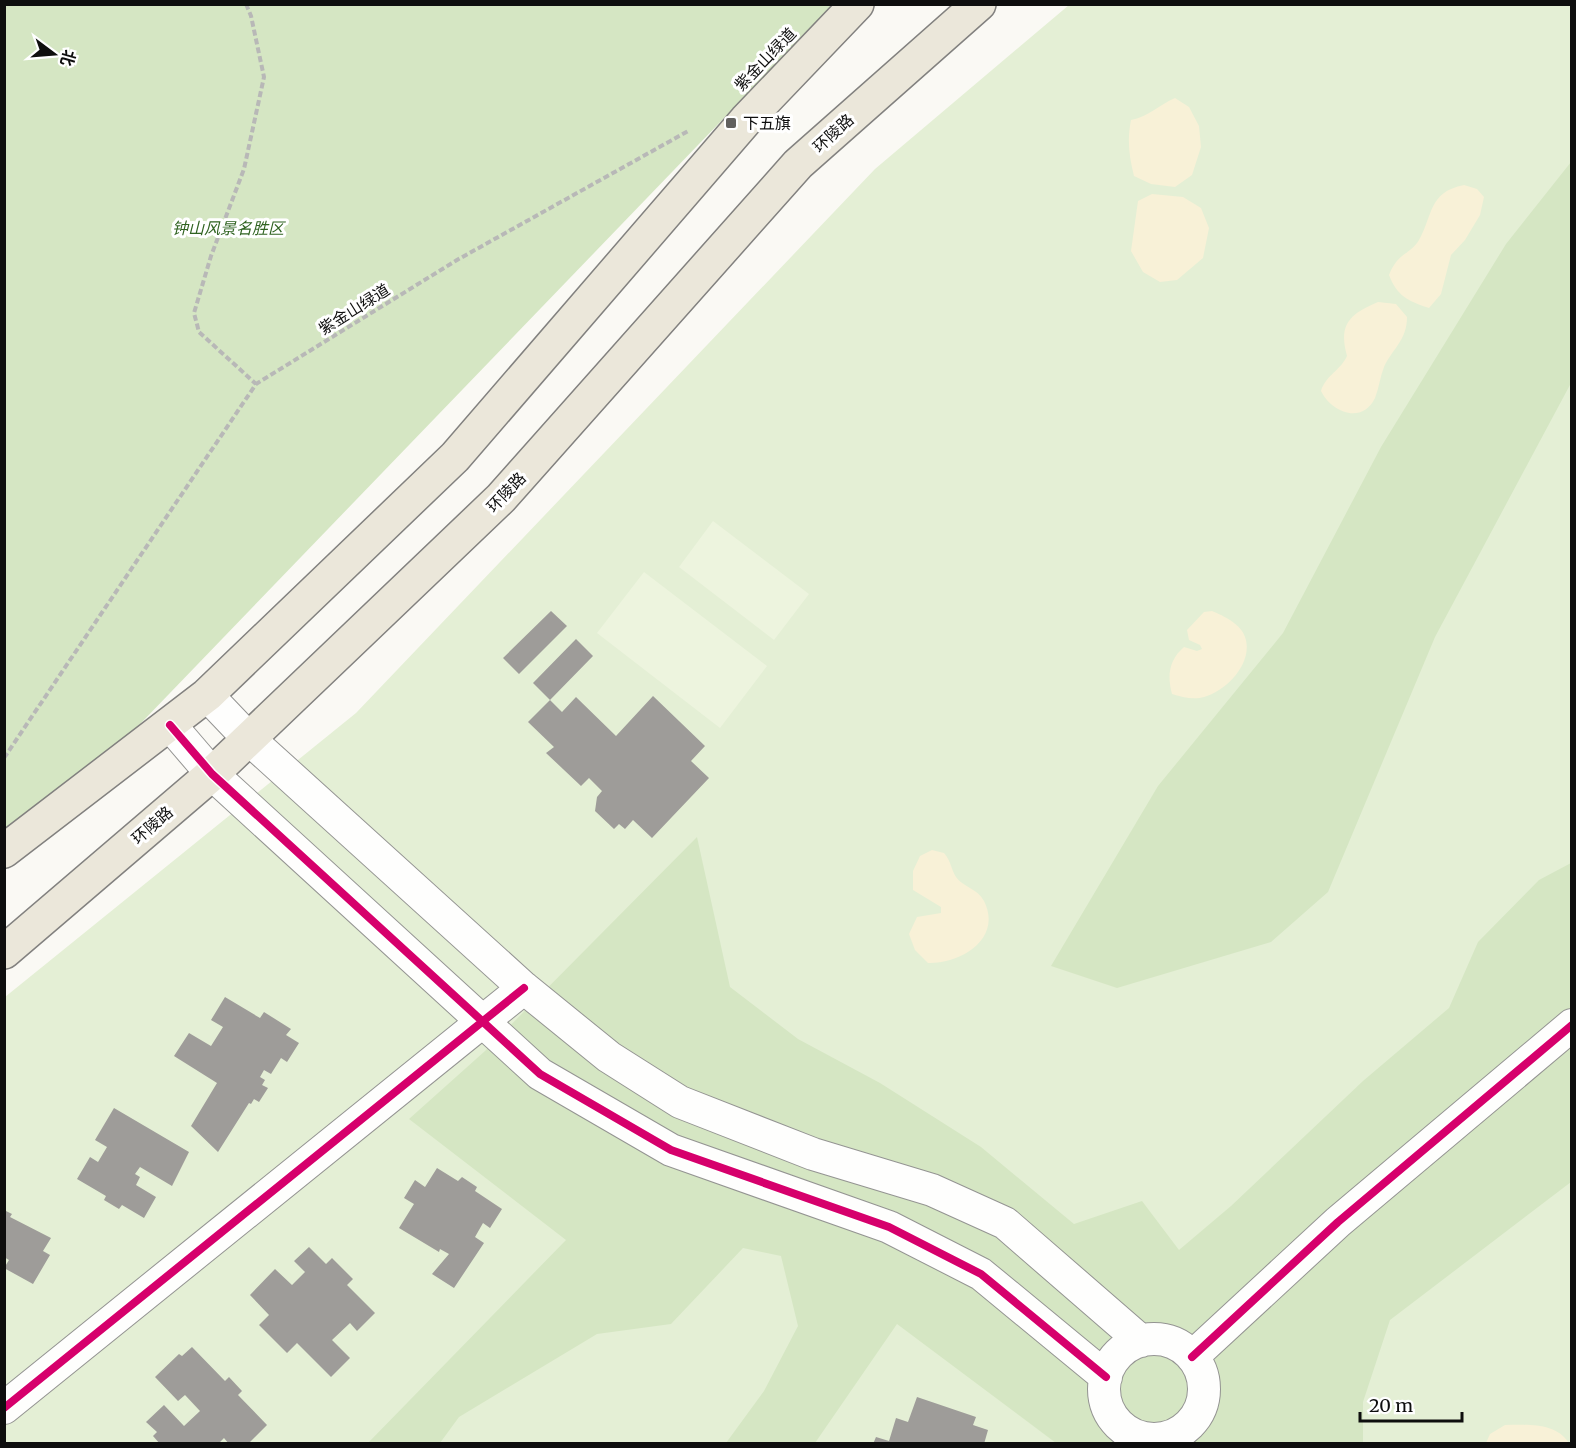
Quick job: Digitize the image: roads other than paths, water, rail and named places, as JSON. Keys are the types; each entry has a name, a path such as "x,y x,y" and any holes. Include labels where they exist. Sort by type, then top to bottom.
{"main road":[{"path":"4,851 207,695 455,457 746,120 857,4"},
{"name":"环陵路","path":"4,952 212,774 501,498 798,164 979,4"}],"street":[{"path":"207,695 248,738 524,988 609,1057 680,1102 813,1154 932,1190 1005,1223 1141,1341"},
{"path":"170,725 212,774 540,1074 671,1150 889,1227 981,1274 1106,1377"},
{"path":"4,1408 524,988"},
{"path":"1192,1357 1338,1222 1572,1025"},
{"path":"1165,1340 1180,1347 1192,1357 1200,1372 1204,1388 1201,1404 1194,1419 1182,1430 1167,1437 1150,1439 1112,1435 1110,1414 1105,1399 1106,1377 1119,1353 1141,1341 1165,1340"}],"place":[{"name":"下五旗","path":"731,123"}],"park label":[{"name":"钟山风景名胜区","path":"228,228"}]}
